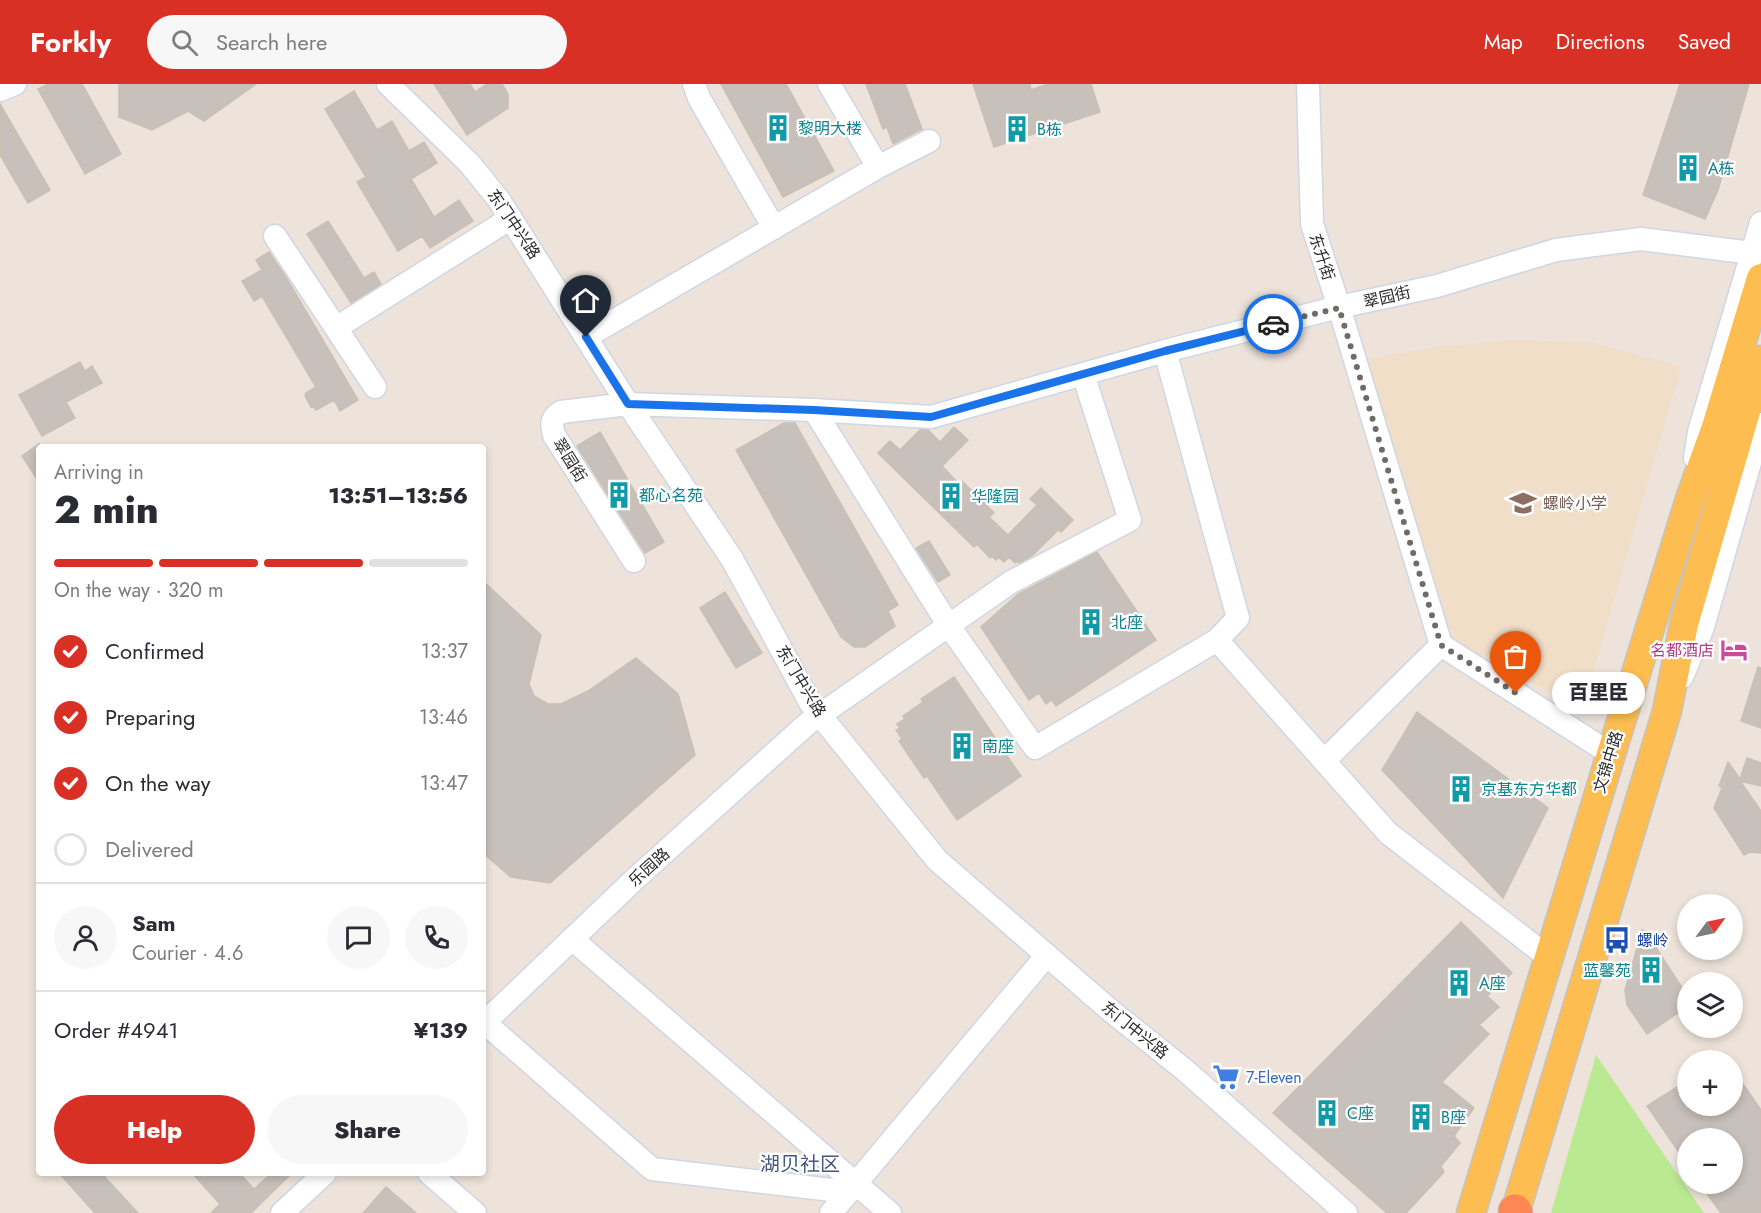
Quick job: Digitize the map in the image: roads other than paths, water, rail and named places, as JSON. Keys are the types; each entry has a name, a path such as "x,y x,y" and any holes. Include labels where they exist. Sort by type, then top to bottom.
{"main road":[{"name":"文锦中路","path":"1515,1212 1667,711 1684,624 1748,375 1756,266"},
{"name":"文锦中路","path":"1471,1213 1690,499 1716,427 1748,375"}],"street":[{"path":"0,90 15,84"},
{"name":"东门中兴路","path":"388,84 470,164 511,218 628,404 732,559 811,704 937,860 1111,1011 1186,1071 1346,1213"},
{"path":"694,84 699,98 774,228"},
{"path":"829,84 879,167"},
{"name":"东升街","path":"1308,84 1312,224 1441,645"},
{"path":"586,337 879,167 929,141"},
{"path":"336,328 511,218"},
{"path":"1690,499 1699,432 1756,266 1761,223"},
{"path":"275,236 375,387"},
{"name":"翠园街","path":"634,561 554,435 551,424 555,416 561,412 628,404 814,410 931,417 1165,351 1437,286 1556,250 1641,239 1756,266"},
{"path":"814,410 949,626 1035,748 1216,640 1238,618 1165,351"},
{"name":"乐园路","path":"486,1021 635,879 807,724 1011,582 1130,520 1083,374"},
{"path":"1667,711 1703,627 1761,424"},
{"path":"1216,640 1388,833 1548,957"},
{"path":"1324,761 1441,645 1611,754"},
{"path":"572,939 852,1188 890,1213"},
{"path":"831,1213 1047,955"},
{"path":"486,1025 652,1169 852,1188"},
{"path":"282,1213 322,1176"},
{"path":"433,1176 476,1213"}],"place":[{"name":"黎明大楼","path":"778,128"},
{"name":"B栋","path":"1017,129"},
{"name":"A栋","path":"1688,168"},
{"name":"都心名苑","path":"619,495"},
{"name":"华隆园","path":"951,496"},
{"name":"螺岭小学","path":"1523,503"},
{"name":"北座","path":"1091,622"},
{"name":"名都酒店","path":"1734,650"},
{"name":"百里臣","path":"1516,693"},
{"name":"南座","path":"962,746"},
{"name":"京基东方华都","path":"1461,789"},
{"name":"螺岭","path":"1617,940"},
{"name":"蓝馨苑","path":"1651,970"},
{"name":"A座","path":"1459,983"},
{"name":"7-Eleven","path":"1226,1077"},
{"name":"C座","path":"1327,1113"},
{"name":"B座","path":"1421,1117"}],"district":[{"name":"湖贝社区","path":"800,1164"}]}
